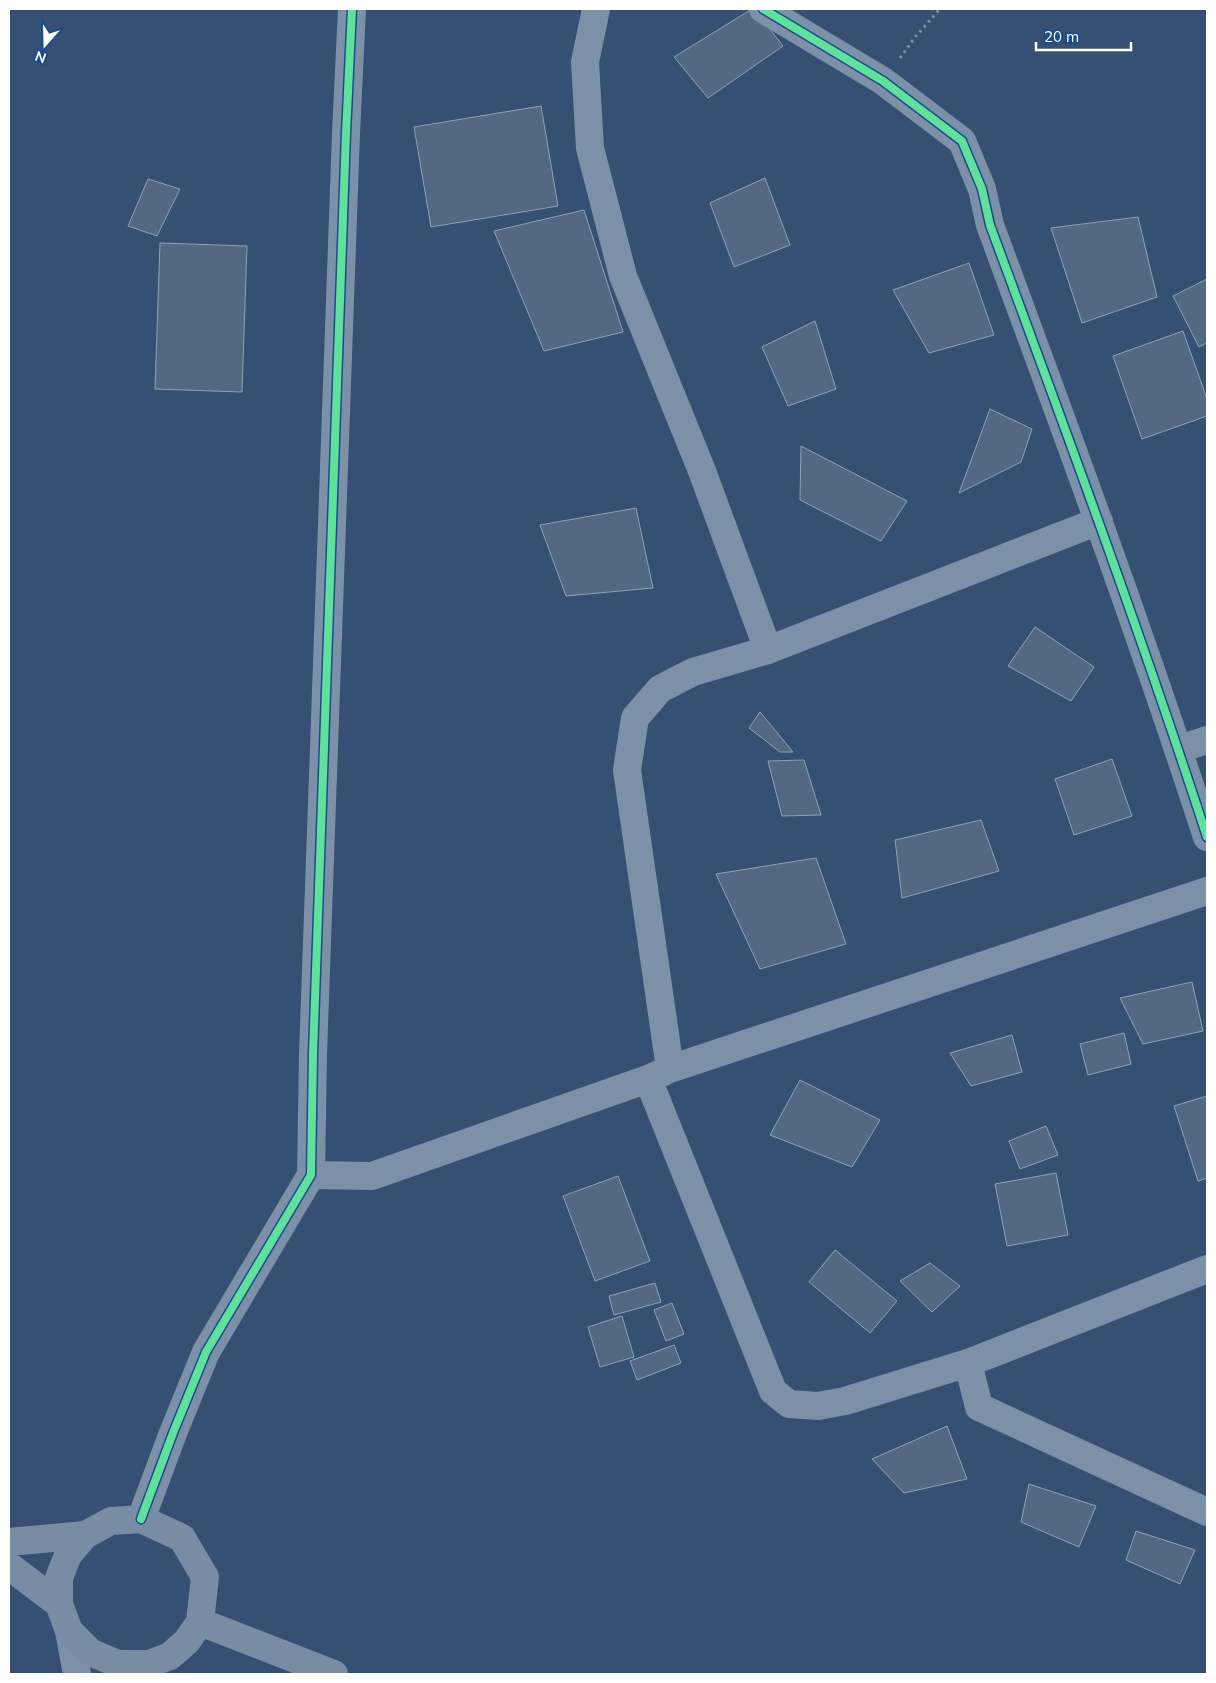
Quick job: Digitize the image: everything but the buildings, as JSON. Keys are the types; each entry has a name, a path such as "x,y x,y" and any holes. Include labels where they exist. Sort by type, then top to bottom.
{"main road":[{"path":"9,1542 84,1535 112,1521 141,1519 182,1538 205,1577 200,1622 187,1641 170,1656 146,1669 118,1664 90,1652 69,1631 59,1604 59,1578 68,1555 84,1535"},
{"path":"9,1566 59,1604"},
{"path":"200,1622 334,1674"}],"street":[{"path":"141,1519 206,1352 311,1175 345,143 352,9"},
{"path":"596,9 585,62 590,148 623,276 702,470 768,650"},
{"path":"763,9 883,81 962,141 982,189 990,225 1099,521 1207,836"},
{"path":"1099,521 768,650 693,672 660,689 635,718 627,770 659,1074 773,1391 790,1404 818,1406 845,1401 968,1363 1207,1269"},
{"path":"1179,750 1207,740"},
{"path":"311,1175 372,1176 659,1074 1207,891"},
{"path":"968,1363 979,1406 1207,1512"},
{"path":"69,1631 77,1674"}],"path":[{"path":"883,81 916,36 940,9"}],"cycle path":[{"path":"141,1519 206,1352 311,1175 313,1054 352,9"},
{"path":"763,9 883,81 962,141 982,189 990,225 1129,606 1207,837"}]}
